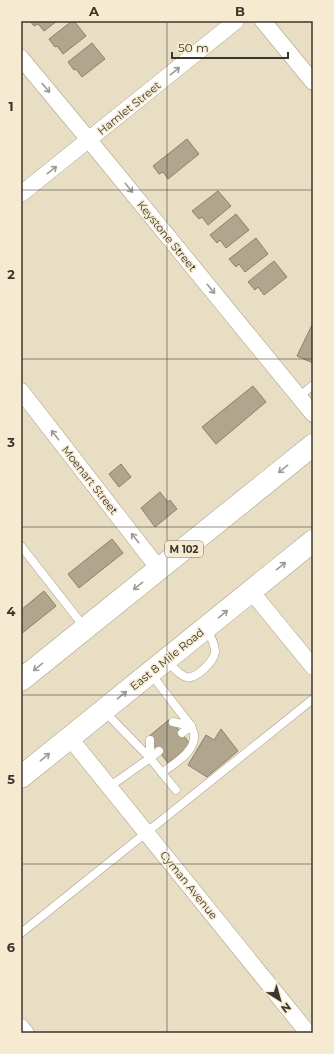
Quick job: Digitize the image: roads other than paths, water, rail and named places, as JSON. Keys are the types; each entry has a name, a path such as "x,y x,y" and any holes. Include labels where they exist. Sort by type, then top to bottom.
{"highway":[{"name":"M 102","path":"21,680 313,445"},
{"name":"East 8 Mile Road","path":"21,777 313,541"}],"street":[{"name":"Hamlet Street","path":"21,194 236,21"},
{"path":"263,21 313,82"},
{"name":"Keystone Street","path":"21,58 313,414"},
{"name":"Moenart Street","path":"21,391 159,569"},
{"path":"251,591 313,667"},
{"name":"Cyman Avenue","path":"70,737 308,1033"},
{"path":"21,1027 26,1033"}],"lane":[{"path":"299,397 313,385"},
{"path":"21,546 86,628"},
{"path":"158,666 187,677 191,677 203,670 210,663 214,656 215,650 213,641 205,628"},
{"path":"158,666 191,726 194,736 193,745 188,753 162,773"},
{"path":"21,934 313,699"},
{"path":"103,710 150,758 176,790"},
{"path":"173,722 191,726"},
{"path":"182,733 191,726"},
{"path":"150,740 150,758"},
{"path":"109,787 159,751"}]}
